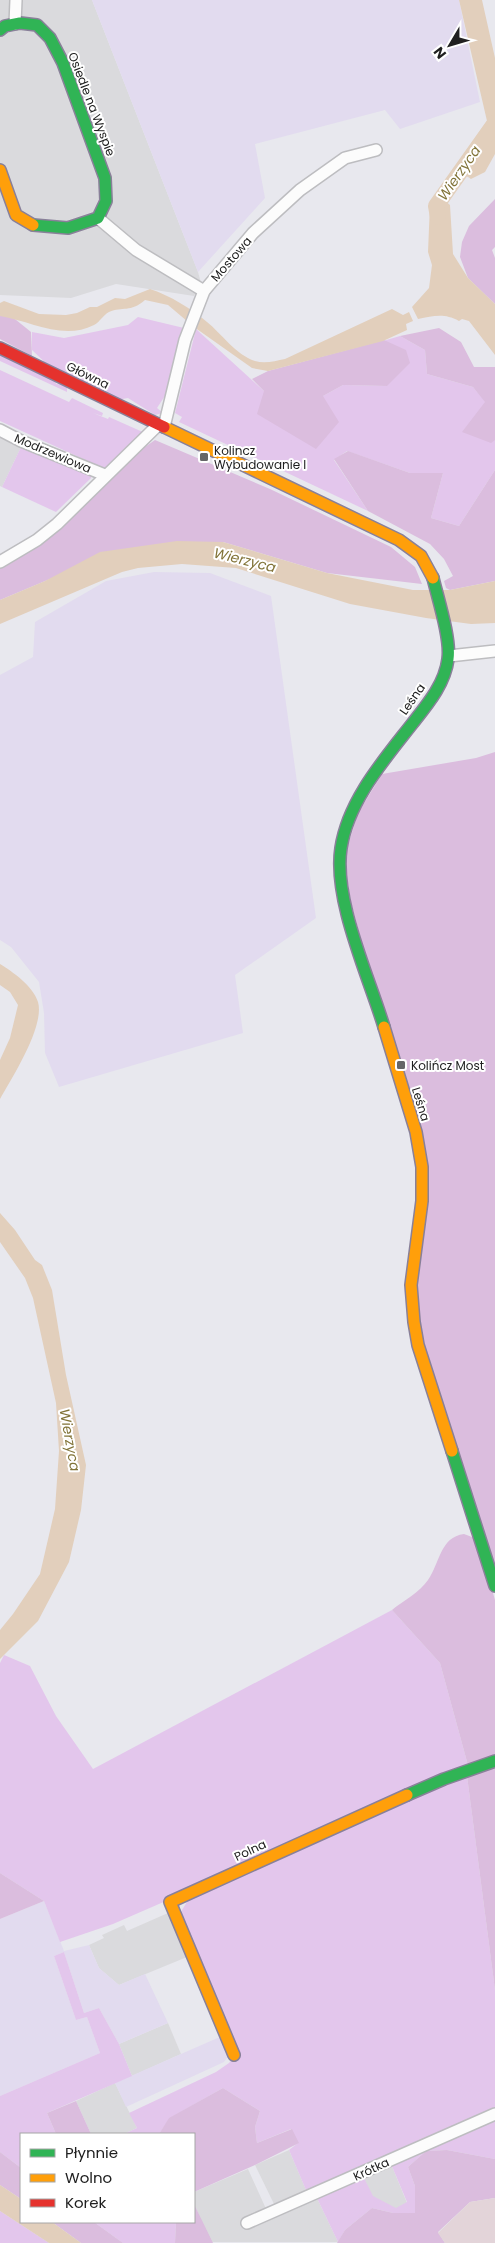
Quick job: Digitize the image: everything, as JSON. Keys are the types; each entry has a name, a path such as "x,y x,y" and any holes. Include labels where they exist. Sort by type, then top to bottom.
{"street":[{"path":"16,0 16,24"},
{"name":"Osiedle na Wyspie","path":"0,30 5,26 16,24 37,25 50,38 63,63 105,178 106,201 98,218"},
{"name":"Mostowa","path":"161,426 186,340 204,291 253,233 300,190 345,158 376,150"},
{"path":"0,170 16,215 29,224 47,228 68,228 98,218 136,250 204,291"},
{"name":"Główna","path":"0,348 399,540 421,556 432,573 435,587"},
{"path":"0,562 37,540 57,524 161,426"},
{"name":"Modrzewiowa","path":"0,430 106,476"},
{"name":"Leśna","path":"435,587 449,656 444,674 428,702 357,803 343,838 340,864 353,932 414,1128 423,1167 421,1206 410,1286 412,1314 418,1345 495,1586"},
{"path":"449,656 495,651"},
{"name":"Polna","path":"234,2055 170,1902 444,1779 495,1761"},
{"name":"Krótka","path":"247,2223 363,2173 453,2130 495,2114"}],"shaded area":[{"path":"0,0 92,0 198,272 201,283 194,296 116,284 71,298 0,295"},
{"path":"92,0 459,0 480,102 400,129 385,110 255,144 265,198 198,272"},
{"path":"495,199 495,247 492,250 495,258 495,304 468,278 460,257 462,242 469,226"},
{"path":"0,307 31,332 32,356 0,339"},
{"path":"138,317 184,328 170,388 157,408 163,413 155,415 128,398 117,400 51,368 32,350 32,332 64,338 128,325"},
{"path":"439,328 461,342 474,367 495,367 495,440 491,443 462,432 485,402 473,387 427,374 425,350 400,336"},
{"path":"196,329 264,391 323,396 343,385 387,386 383,341 400,336 425,350 427,374 473,387 486,402 495,439 495,470 459,526 431,518 443,473 410,473 347,451 334,460 368,511 179,422 182,417 175,413"},
{"path":"384,340 406,350 410,363 387,386 343,385 323,396 339,422 316,449 257,414 264,391 252,379 268,371"},
{"path":"0,353 55,380 56,384 67,385 67,392 0,361"},
{"path":"0,370 69,402 72,398 103,413 102,416 93,413 108,419 109,417 145,433 105,469 0,421"},
{"path":"0,436 21,447 2,487 0,486"},
{"path":"155,440 270,489 391,547 415,567 422,584 327,573 223,542 50,579 0,600 0,569 15,560 42,538 108,474"},
{"path":"21,447 91,476 91,478 56,512 2,487"},
{"path":"348,451 410,473 443,473 431,518 459,526 495,470 495,581 450,590 446,588 444,581 453,576 444,559 430,544 368,511 334,459"},
{"path":"154,572 210,573 271,596 316,918 235,975 243,1033 59,1087 45,1053 44,1013 39,982 11,947 0,940 0,675 33,657 35,622 106,581"},
{"path":"495,752 495,1567 418,1325 416,1287 428,1189 351,902 344,858 358,813 382,774 476,758"},
{"path":"464,1534 472,1537 480,1547 495,1600 495,1758 469,1769 440,1663 392,1610 425,1584 445,1545 456,1536"},
{"path":"392,1610 440,1663 469,1769 113,1924 60,1942 44,1901 0,1873 0,1663 4,1655 30,1666 56,1716 93,1769"},
{"path":"495,1766 495,1990 467,1776"},
{"path":"467,1776 495,1990 495,2110 354,2174 306,2190 289,2150 298,2143 291,2129 257,2143 255,2127 260,2111 223,2088 170,2118 160,2133 126,2133 137,2128 129,2113 216,2072 229,2063 236,2054 182,1925 182,1910 190,1897"},
{"path":"0,1873 44,1901 0,1919"},
{"path":"44,1901 64,1951 89,1945 99,1968 119,1985 145,1974 168,2023 119,2044 99,2008 84,2013 64,1952 54,1956 76,2020 87,2017 100,2053 0,2096 0,1919"},
{"path":"168,1913 187,1957 119,1985 99,1968 89,1945 104,1938 102,1935 124,1925 127,1931"},
{"path":"64,1952 84,2013 99,2008 119,2044 132,2076 47,2113 56,2133 20,2133 20,2167 0,2152 0,2096 100,2053 87,2017 76,2020 54,1956"},
{"path":"168,2023 181,2054 132,2076 119,2044"},
{"path":"222,2036 229,2055 224,2062 126,2107 115,2083"},
{"path":"115,2083 137,2128 126,2133 91,2133 76,2101"},
{"path":"223,2088 260,2111 255,2127 257,2143 292,2129 299,2143 195,2192 195,2133 160,2133 169,2118"},
{"path":"76,2101 91,2133 56,2133 47,2113"},
{"path":"495,2116 495,2159 447,2150 426,2151 408,2167 415,2186 415,2213 393,2213 372,2208 345,2230 338,2242 316,2196 363,2176 373,2196 396,2208 407,2202 391,2164"},
{"path":"289,2150 306,2190 274,2204 255,2165"},
{"path":"447,2150 495,2159 495,2198 470,2202 438,2232 445,2243 337,2243 345,2230 372,2208 393,2213 415,2213 415,2186 408,2167 426,2151"},
{"path":"0,2152 20,2167 20,2198 0,2185"},
{"path":"391,2164 407,2203 395,2209 372,2197 363,2176"},
{"path":"248,2169 267,2211 316,2196 338,2242 211,2242 195,2206 195,2192"},
{"path":"495,2198 495,2243 445,2243 438,2233 470,2202"},
{"path":"195,2206 213,2243 175,2243 176,2223 195,2223"},
{"path":"0,2211 49,2243 0,2243"},
{"path":"53,2223 95,2223 123,2243 81,2243"},
{"path":"95,2223 176,2223 175,2243 123,2243"}],"water":[{"path":"459,0 482,0 495,58 495,154 485,172 471,179 462,173 457,164 487,121"},
{"path":"437,194 450,205 453,254 468,278 495,304 495,355 469,321 462,319 459,321 444,316 418,319 412,307 429,288 432,265 428,252 430,204"},
{"path":"150,289 187,307 207,322 241,354 259,362 285,359 392,309 403,315 409,312 413,321 406,324 407,330 383,341 268,371 252,368 194,327 168,305 145,300 135,307 109,312 94,325 71,331 59,331 0,316 0,303 4,301 39,314 66,315 77,313 90,307 97,307 115,298 125,299"},
{"path":"177,541 223,542 327,573 413,590 450,590 495,581 495,623 471,624 350,604 236,568 182,564 138,568 122,572 0,624 0,600 45,581 100,552"},
{"path":"0,964 16,975 32,990 38,1002 39,1012 37,1024 26,1052 0,1099 0,1060 10,1038 18,1005 10,992 0,985"},
{"path":"0,1213 15,1230 35,1260 42,1265 52,1290 66,1375 86,1465 81,1510 69,1562 38,1621 0,1659 0,1630 40,1574 55,1509 59,1451 56,1403 33,1298 25,1278 0,1242"},
{"path":"0,2185 20,2198 20,2223 53,2223 81,2243 49,2243 0,2211"}],"waterway":[{"name":"Wierzyca","path":"438,217 436,206 495,123"}],"traffic: fast":[{"path":"0,30 5,26 20,23 37,25 50,38 63,63 105,178 106,201 98,218 68,228 33,225"},
{"path":"384,1027 347,914 342,891 341,848 351,814 368,782 429,702 443,677 448,659 448,641 433,578"},
{"path":"452,1451 495,1586"},
{"path":"407,1795 444,1779 495,1761"}],"traffic: slow":[{"path":"0,170 16,215 33,225"},
{"path":"164,427 399,540 421,556 433,578"},
{"path":"384,1027 416,1132 422,1167 422,1201 411,1285 414,1322 418,1345 452,1451"},
{"path":"234,2055 170,1902 407,1795"}],"traffic: jam":[{"path":"0,348 164,427"}],"place":[{"name":"Kolincz Wybudowanie I","path":"204,457"},
{"name":"Kolińcz Most","path":"401,1065"}]}
